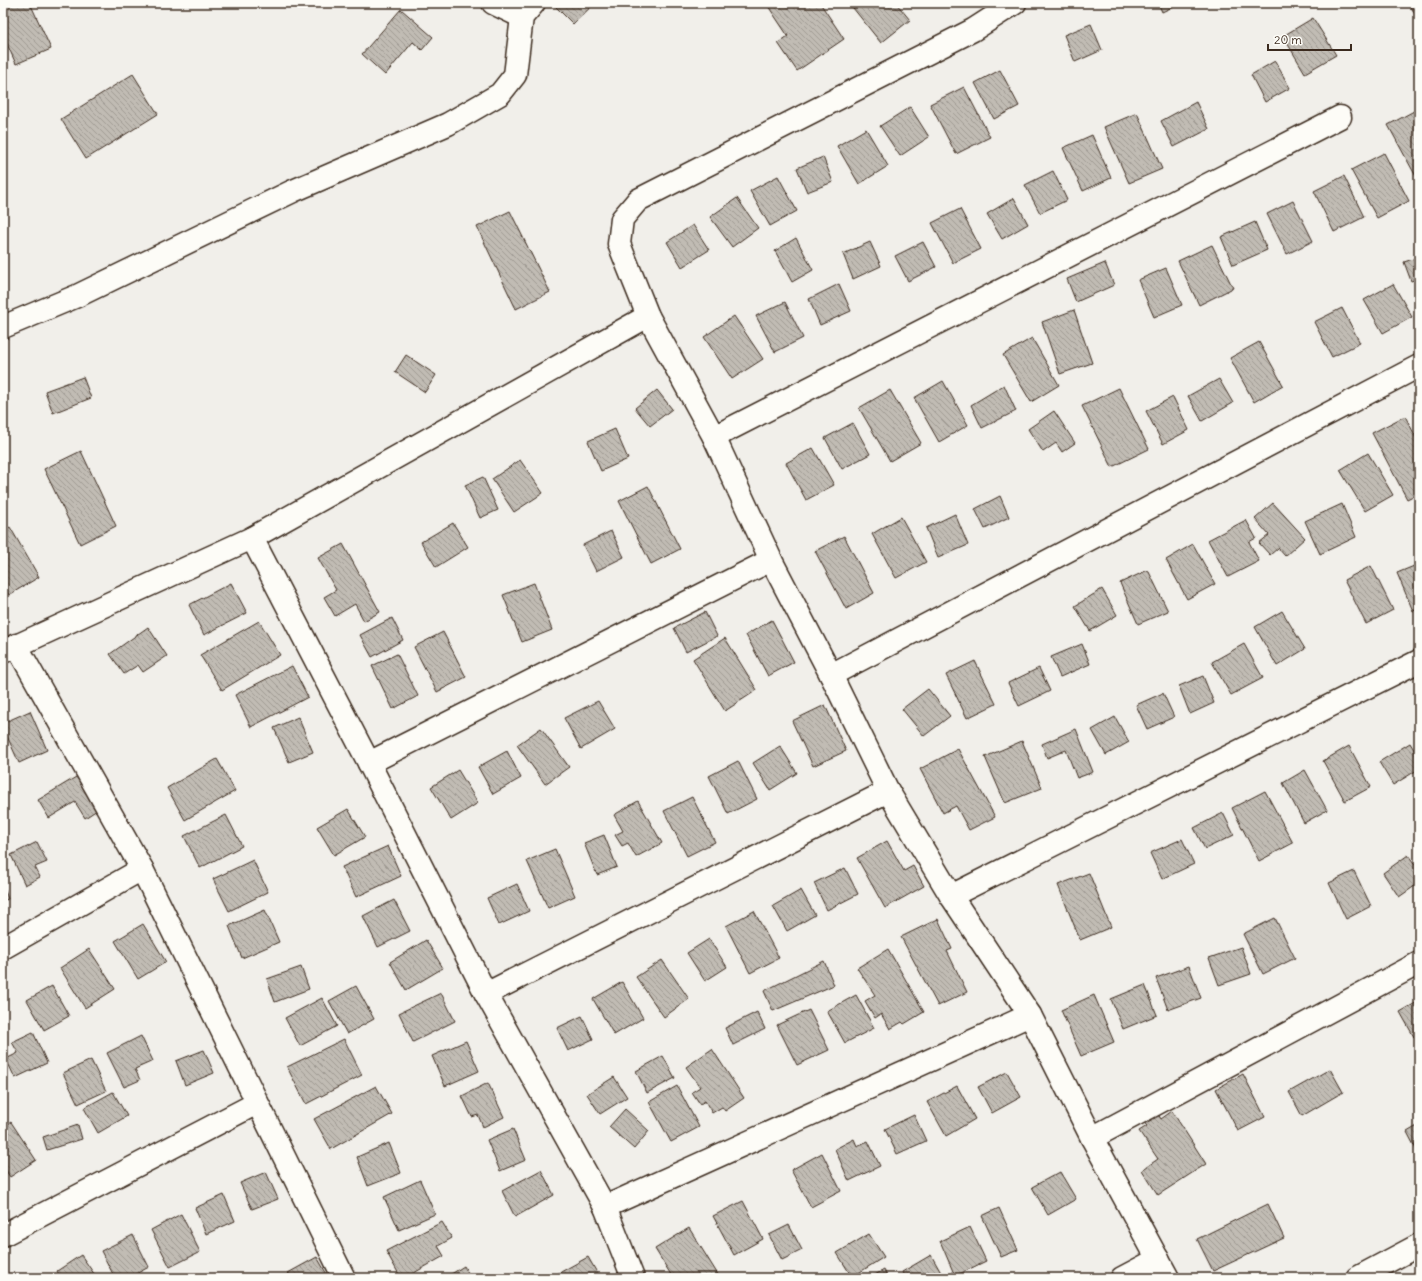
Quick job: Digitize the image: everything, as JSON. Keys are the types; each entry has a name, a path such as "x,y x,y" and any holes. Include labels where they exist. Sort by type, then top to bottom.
{"street":[{"path":"3,327 77,296 293,191 448,124 500,94 515,75 528,10 493,3"},
{"path":"1015,3 973,30 638,200 622,218 619,244 648,316 714,437 771,560 831,675 888,791 951,896 1030,1015 1092,1138 1168,1278"},
{"path":"714,437 1340,117"},
{"path":"344,1278 142,869 10,649 252,538 648,316"},
{"path":"831,675 1419,366"},
{"path":"252,538 369,763 486,994 605,1207 633,1278"},
{"path":"369,763 771,560"},
{"path":"951,896 1419,661"},
{"path":"486,994 888,791"},
{"path":"3,948 142,869"},
{"path":"1092,1138 1419,963"},
{"path":"605,1207 1030,1015"},
{"path":"3,1235 257,1103"},
{"path":"1357,1278 1419,1245"},
{"path":"1122,1278 1158,1259"}],"building":[{"path":"3,3 30,3 51,49 16,64 3,35"},
{"path":"552,3 595,3 573,24"},
{"path":"766,3 820,3 844,39 797,71 778,43 788,36"},
{"path":"849,3 896,3 910,20 881,43"},
{"path":"1158,3 1181,3 1162,12"},
{"path":"1409,3 1419,3 1419,22"},
{"path":"401,9 433,37 422,50 413,42 385,75 362,54"},
{"path":"1313,18 1336,55 1305,73 1283,36"},
{"path":"1091,24 1102,50 1075,62 1064,35"},
{"path":"1275,61 1290,88 1265,102 1251,75"},
{"path":"1000,70 1019,106 994,119 975,83"},
{"path":"133,74 158,114 86,159 61,119"},
{"path":"964,87 990,137 956,154 930,104"},
{"path":"1196,102 1209,129 1174,147 1161,121"},
{"path":"910,107 929,137 900,156 880,126"},
{"path":"1414,111 1419,121 1419,182 1388,125"},
{"path":"1137,113 1162,169 1129,183 1104,127"},
{"path":"866,129 888,166 859,184 837,146"},
{"path":"1092,135 1111,178 1083,191 1063,148"},
{"path":"1384,153 1409,201 1377,218 1351,170"},
{"path":"823,157 833,182 807,192 797,168"},
{"path":"1053,171 1067,200 1040,213 1025,185"},
{"path":"778,176 797,211 770,226 750,191"},
{"path":"1344,176 1364,217 1334,232 1314,191"},
{"path":"737,198 758,228 732,247 710,217"},
{"path":"1014,198 1028,224 1002,239 987,214"},
{"path":"1293,201 1313,241 1287,254 1267,214"},
{"path":"960,209 981,249 953,263 932,223"},
{"path":"510,211 550,292 516,309 477,227"},
{"path":"1255,222 1267,250 1233,265 1221,237"},
{"path":"693,225 709,250 682,267 667,242"},
{"path":"796,238 813,270 792,282 775,251"},
{"path":"870,242 881,266 853,279 843,254"},
{"path":"923,242 936,267 908,281 895,256"},
{"path":"1212,245 1233,288 1199,305 1178,261"},
{"path":"1419,257 1419,278 1411,281 1404,262"},
{"path":"1105,263 1114,285 1076,302 1067,279"},
{"path":"1166,268 1182,305 1154,317 1138,280"},
{"path":"839,284 851,311 820,325 809,299"},
{"path":"1393,284 1412,317 1383,333 1364,300"},
{"path":"785,302 803,338 775,352 756,316"},
{"path":"1342,308 1360,343 1332,357 1314,322"},
{"path":"1074,310 1092,363 1060,374 1042,322"},
{"path":"734,316 763,359 732,379 704,337"},
{"path":"1032,338 1059,385 1031,402 1003,355"},
{"path":"1259,342 1283,385 1254,402 1230,358"},
{"path":"406,355 436,375 425,392 395,372"},
{"path":"83,377 91,398 53,413 45,391"},
{"path":"1219,379 1233,403 1202,421 1188,396"},
{"path":"943,381 968,425 939,442 914,398"},
{"path":"1004,385 1016,411 982,428 971,405"},
{"path":"1119,388 1149,449 1112,467 1082,406"},
{"path":"657,390 672,409 650,426 635,408"},
{"path":"890,390 921,443 890,461 859,408"},
{"path":"1173,397 1189,430 1163,444 1146,411"},
{"path":"1054,411 1075,443 1062,452 1056,443 1043,452 1028,429"},
{"path":"1405,416 1419,443 1419,493 1407,499 1372,433"},
{"path":"853,423 870,454 842,469 825,438"},
{"path":"615,429 628,459 601,471 588,441"},
{"path":"813,448 834,485 806,500 786,463"},
{"path":"81,451 116,526 80,544 44,469"},
{"path":"1368,453 1393,495 1365,511 1340,470"},
{"path":"520,460 543,493 514,512 492,479"},
{"path":"483,477 498,510 480,518 465,485"},
{"path":"648,486 680,549 651,564 619,501"},
{"path":"1000,496 1009,517 985,529 975,509"},
{"path":"1273,503 1305,538 1285,556 1278,548 1270,555 1259,543 1269,535 1255,519"},
{"path":"1342,504 1356,537 1320,554 1305,521"},
{"path":"955,514 968,545 938,558 926,528"},
{"path":"901,517 926,562 896,578 872,534"},
{"path":"1246,520 1256,538 1249,542 1259,561 1228,577 1208,540"},
{"path":"453,523 468,547 436,567 421,542"},
{"path":"10,527 39,577 9,595 3,585 3,531"},
{"path":"611,531 624,557 596,571 583,545"},
{"path":"844,536 874,593 846,609 815,551"},
{"path":"343,544 380,612 364,621 355,604 335,616 324,597 336,590 318,558"},
{"path":"1193,544 1215,584 1187,599 1166,560"},
{"path":"1419,564 1419,609 1413,611 1397,573"},
{"path":"1371,566 1393,610 1366,624 1344,580"},
{"path":"1148,570 1168,611 1138,624 1120,583"},
{"path":"231,583 247,613 204,635 189,605"},
{"path":"534,583 552,630 522,642 503,595"},
{"path":"1102,589 1117,615 1090,631 1075,606"},
{"path":"1282,611 1305,649 1277,666 1255,627"},
{"path":"705,612 717,636 686,652 674,628"},
{"path":"392,618 403,640 372,657 360,635"},
{"path":"772,620 794,662 768,676 746,635"},
{"path":"259,621 280,655 222,690 200,655"},
{"path":"148,627 167,656 143,672 138,665 124,674 110,654"},
{"path":"443,632 466,677 437,692 414,647"},
{"path":"725,638 757,690 725,711 693,659"},
{"path":"1082,644 1090,664 1060,677 1051,657"},
{"path":"1244,644 1263,678 1231,695 1212,662"},
{"path":"397,654 418,696 393,709 372,666"},
{"path":"975,661 996,704 967,718 946,675"},
{"path":"292,666 308,697 251,727 235,695"},
{"path":"1039,668 1050,691 1019,706 1008,683"},
{"path":"1203,676 1214,703 1190,714 1179,686"},
{"path":"928,689 950,716 924,736 902,709"},
{"path":"1163,693 1174,717 1147,729 1136,705"},
{"path":"598,701 615,729 581,749 564,718"},
{"path":"825,705 846,751 813,766 792,721"},
{"path":"30,711 47,750 19,763 3,727 3,723"},
{"path":"298,717 313,752 289,762 274,728"},
{"path":"1115,717 1129,742 1106,755 1092,730"},
{"path":"541,728 569,767 545,784 517,745"},
{"path":"1076,729 1093,772 1077,778 1066,750 1047,758 1042,744"},
{"path":"1022,741 1042,788 1005,803 985,757"},
{"path":"1410,743 1419,758 1419,769 1393,785 1379,762"},
{"path":"780,746 797,773 770,790 753,763"},
{"path":"1349,746 1371,787 1345,801 1323,761"},
{"path":"958,749 995,817 969,830 956,806 943,813 920,769"},
{"path":"507,751 521,778 493,794 478,767"},
{"path":"217,759 235,791 185,820 167,788"},
{"path":"738,761 757,799 728,814 709,776"},
{"path":"458,770 478,803 451,820 431,787"},
{"path":"1305,770 1327,810 1304,823 1283,783"},
{"path":"81,774 100,808 85,818 75,802 49,818 38,800"},
{"path":"1265,791 1293,843 1259,861 1232,808"},
{"path":"692,797 715,842 687,856 664,811"},
{"path":"638,801 662,843 636,857 628,843 622,846 615,835 623,831 614,815"},
{"path":"348,809 365,837 334,855 317,827"},
{"path":"1223,813 1234,835 1205,849 1194,828"},
{"path":"226,815 242,846 200,868 184,836"},
{"path":"604,835 617,867 597,875 584,843"},
{"path":"1182,839 1194,864 1162,879 1150,853"},
{"path":"887,841 904,871 913,866 924,886 885,908 857,858"},
{"path":"37,842 47,862 35,867 40,877 25,885 11,855"},
{"path":"388,846 401,876 356,897 342,867"},
{"path":"555,849 575,896 548,908 527,861"},
{"path":"1408,855 1419,870 1419,883 1399,897 1383,873"},
{"path":"253,860 268,892 229,911 213,879"},
{"path":"845,868 858,894 827,910 814,883"},
{"path":"1354,871 1371,906 1346,919 1329,883"},
{"path":"1089,873 1111,927 1080,940 1058,885"},
{"path":"517,884 529,911 499,925 487,898"},
{"path":"3,885 8,899 3,901"},
{"path":"801,890 815,915 787,931 773,906"},
{"path":"394,900 410,931 378,947 363,916"},
{"path":"265,910 279,942 242,958 229,926"},
{"path":"754,911 779,958 750,973 726,926"},
{"path":"1275,918 1295,958 1263,974 1243,934"},
{"path":"938,919 952,949 947,951 967,992 938,1006 901,937"},
{"path":"143,924 166,962 138,979 115,941"},
{"path":"709,939 727,967 705,981 687,953"},
{"path":"426,940 443,968 406,990 390,962"},
{"path":"1241,947 1251,974 1219,985 1209,958"},
{"path":"89,949 115,989 85,1008 60,968"},
{"path":"888,949 924,1012 904,1024 902,1022 890,1029 881,1014 875,1018 865,1001 875,995 857,968"},
{"path":"662,960 689,999 664,1017 636,977"},
{"path":"824,961 834,985 773,1011 764,991"},
{"path":"1189,966 1201,998 1168,1010 1156,978"},
{"path":"301,967 309,989 275,1002 267,979"},
{"path":"622,982 643,1018 614,1035 593,999"},
{"path":"1145,985 1157,1015 1123,1029 1111,999"},
{"path":"52,986 69,1016 44,1030 27,1000"},
{"path":"356,986 374,1019 347,1034 329,1001"},
{"path":"441,993 455,1021 413,1042 399,1013"},
{"path":"856,995 874,1028 845,1043 827,1011"},
{"path":"1094,995 1114,1042 1081,1056 1061,1010"},
{"path":"322,998 337,1026 300,1046 285,1018"},
{"path":"1419,1001 1419,1035 1414,1037 1400,1012"},
{"path":"809,1010 829,1050 797,1065 777,1025"},
{"path":"757,1012 765,1029 733,1045 725,1028"},
{"path":"582,1016 593,1039 568,1051 557,1028"},
{"path":"33,1032 47,1063 15,1078 6,1059 18,1053 12,1042"},
{"path":"141,1036 153,1061 135,1069 140,1080 124,1087 107,1053"},
{"path":"344,1039 362,1075 306,1104 287,1067"},
{"path":"466,1041 479,1071 445,1086 432,1056"},
{"path":"712,1049 744,1098 725,1111 722,1107 712,1113 705,1101 700,1104 692,1092 700,1087 686,1067"},
{"path":"204,1050 214,1073 185,1085 176,1061"},
{"path":"663,1056 675,1078 647,1093 636,1071"},
{"path":"91,1060 106,1091 78,1104 63,1073"},
{"path":"1330,1069 1343,1092 1302,1116 1289,1092"},
{"path":"1007,1072 1021,1097 992,1113 978,1087"},
{"path":"1243,1074 1265,1117 1238,1131 1216,1089"},
{"path":"614,1077 627,1097 600,1114 587,1094"},
{"path":"488,1083 504,1117 483,1127 478,1115 472,1117 462,1096"},
{"path":"376,1086 392,1114 331,1149 314,1119"},
{"path":"677,1086 699,1127 671,1142 649,1102"},
{"path":"957,1086 975,1119 946,1136 927,1102"},
{"path":"113,1092 127,1116 98,1133 84,1108"},
{"path":"625,1109 649,1131 634,1149 609,1127"},
{"path":"1156,1111 1161,1119 1172,1111 1206,1164 1158,1195 1142,1170 1158,1159 1139,1131 1147,1126 1142,1120"},
{"path":"914,1115 926,1141 897,1154 885,1129"},
{"path":"11,1122 36,1160 10,1177 3,1166 3,1127"},
{"path":"78,1125 82,1139 47,1150 43,1137"},
{"path":"1419,1125 1419,1155 1407,1132"},
{"path":"513,1129 526,1160 500,1171 487,1140"},
{"path":"854,1139 857,1146 868,1141 880,1166 849,1181 835,1149"},
{"path":"389,1143 401,1173 368,1186 357,1157"},
{"path":"822,1153 841,1191 811,1207 791,1170"},
{"path":"541,1170 554,1195 515,1217 502,1191"},
{"path":"266,1172 278,1199 252,1209 240,1183"},
{"path":"1060,1172 1076,1199 1048,1215 1032,1187"},
{"path":"420,1180 435,1214 399,1230 384,1197"},
{"path":"224,1195 235,1221 206,1234 195,1208"},
{"path":"743,1201 763,1239 734,1255 713,1216"},
{"path":"1268,1204 1284,1238 1213,1271 1197,1239"},
{"path":"999,1208 1018,1250 1001,1257 982,1216"},
{"path":"181,1214 200,1252 170,1267 151,1230"},
{"path":"442,1222 452,1238 438,1246 444,1256 405,1278 401,1278 386,1251"},
{"path":"789,1225 802,1250 782,1260 769,1235"},
{"path":"970,1227 986,1261 955,1276 940,1241"},
{"path":"689,1228 720,1278 673,1278 655,1249"},
{"path":"869,1234 884,1257 852,1277 837,1253"},
{"path":"133,1235 149,1267 128,1278 115,1278 101,1251"},
{"path":"81,1255 97,1278 61,1278 57,1271"},
{"path":"931,1255 944,1278 905,1278 902,1272"},
{"path":"317,1257 329,1278 291,1278 288,1273"},
{"path":"588,1257 600,1278 550,1278"},
{"path":"464,1266 471,1278 445,1278"},
{"path":"884,1270 888,1278 869,1278"}]}
